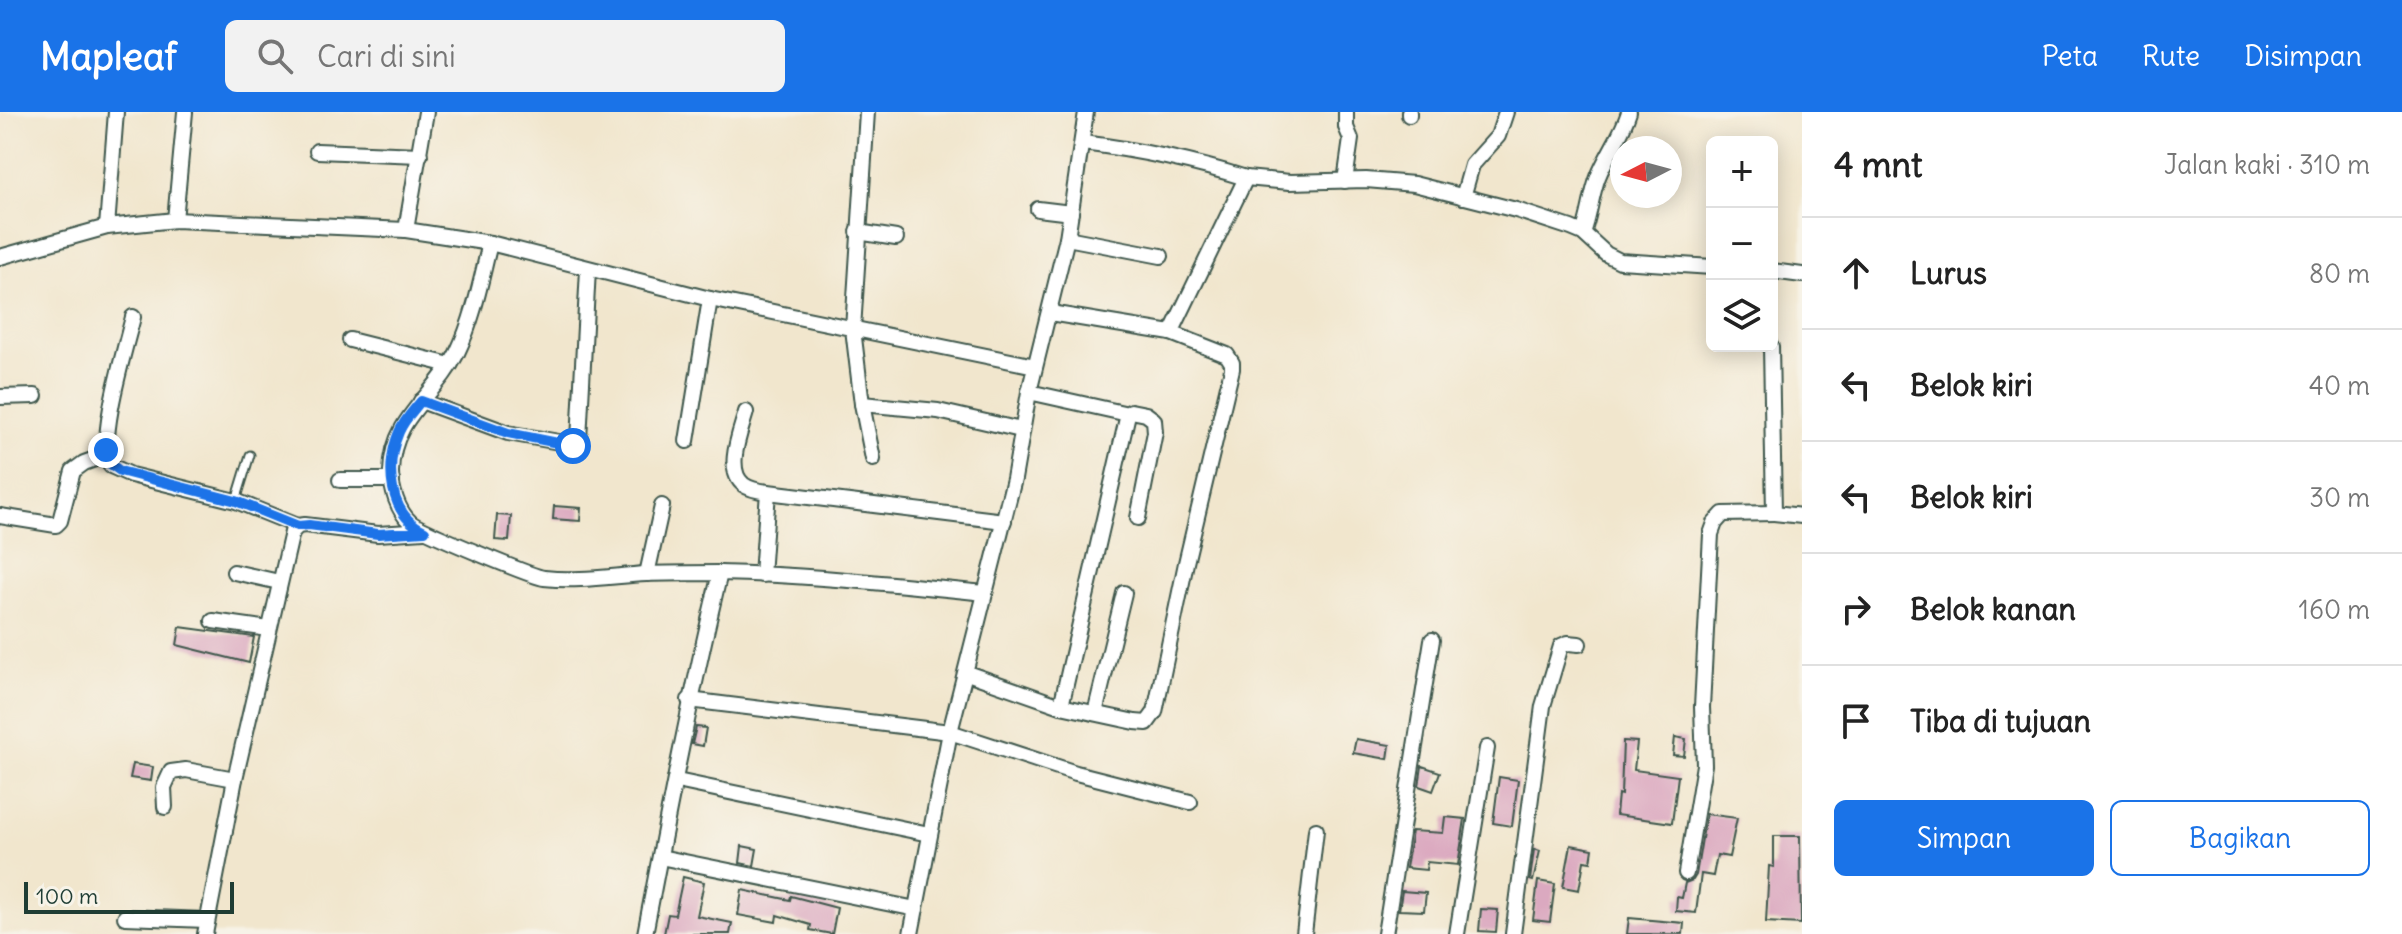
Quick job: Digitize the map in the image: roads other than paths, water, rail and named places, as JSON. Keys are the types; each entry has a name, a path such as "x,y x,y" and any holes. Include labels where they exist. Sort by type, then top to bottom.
{"street":[{"path":"107,227 116,112"},
{"path":"175,220 185,112"},
{"path":"406,230 426,112"},
{"path":"867,112 853,329 862,404 873,459"},
{"path":"911,934 950,732 1014,479 1029,392 1067,238 1086,112"},
{"path":"1345,181 1351,139 1346,127 1346,112"},
{"path":"1463,197 1472,165 1498,136 1506,112"},
{"path":"1583,233 1598,177 1623,132 1629,112"},
{"path":"1083,143 1147,151 1246,178 1290,182 1414,184 1516,210 1583,233 1606,254 1620,261 1706,267"},
{"path":"317,151 420,155"},
{"path":"1171,333 1246,178"},
{"path":"1038,209 1071,213"},
{"path":"0,257 107,227 175,220 406,230 490,243 710,299 1035,366"},
{"path":"858,232 896,238"},
{"path":"1067,238 1161,256"},
{"path":"490,243 471,317 450,365 400,429 393,451 392,480 401,511 409,522 540,578 592,579 647,574 720,573 815,577 985,593"},
{"path":"421,401 508,433 576,445 579,440 588,269"},
{"path":"1778,272 1802,275"},
{"path":"687,441 710,299"},
{"path":"967,673 1061,706 1147,723 1155,712 1232,363 1227,355 1171,333 1050,313"},
{"path":"133,317 108,426 106,455 111,466 236,501 298,526 378,534 425,531"},
{"path":"350,340 450,365"},
{"path":"1771,352 1774,513"},
{"path":"1029,392 1128,414 1138,411 1154,420 1155,432 1138,518"},
{"path":"0,397 35,396"},
{"path":"862,404 938,411 1021,430"},
{"path":"746,412 737,445 736,470 744,485 768,492 1004,521"},
{"path":"1061,706 1128,414"},
{"path":"0,516 56,525 60,521 73,471 106,455"},
{"path":"340,480 392,480"},
{"path":"762,575 768,492"},
{"path":"647,574 662,506"},
{"path":"1686,873 1704,765 1702,707 1711,534 1723,514 1802,516"},
{"path":"125,917 206,927 279,582 290,537 298,526"},
{"path":"234,572 279,582"},
{"path":"645,934 677,781 689,700 720,573"},
{"path":"1095,713 1124,593"},
{"path":"213,621 269,629"},
{"path":"1385,934 1432,640"},
{"path":"1513,934 1543,706 1561,646 1579,644"},
{"path":"689,700 950,732 1076,773 1190,802"},
{"path":"1457,934 1487,748"},
{"path":"165,807 164,787 171,772 186,770 235,779"},
{"path":"677,781 929,834"},
{"path":"1304,934 1316,830"},
{"path":"660,857 916,909"}],"lane":[{"path":"236,501 250,455"}]}
